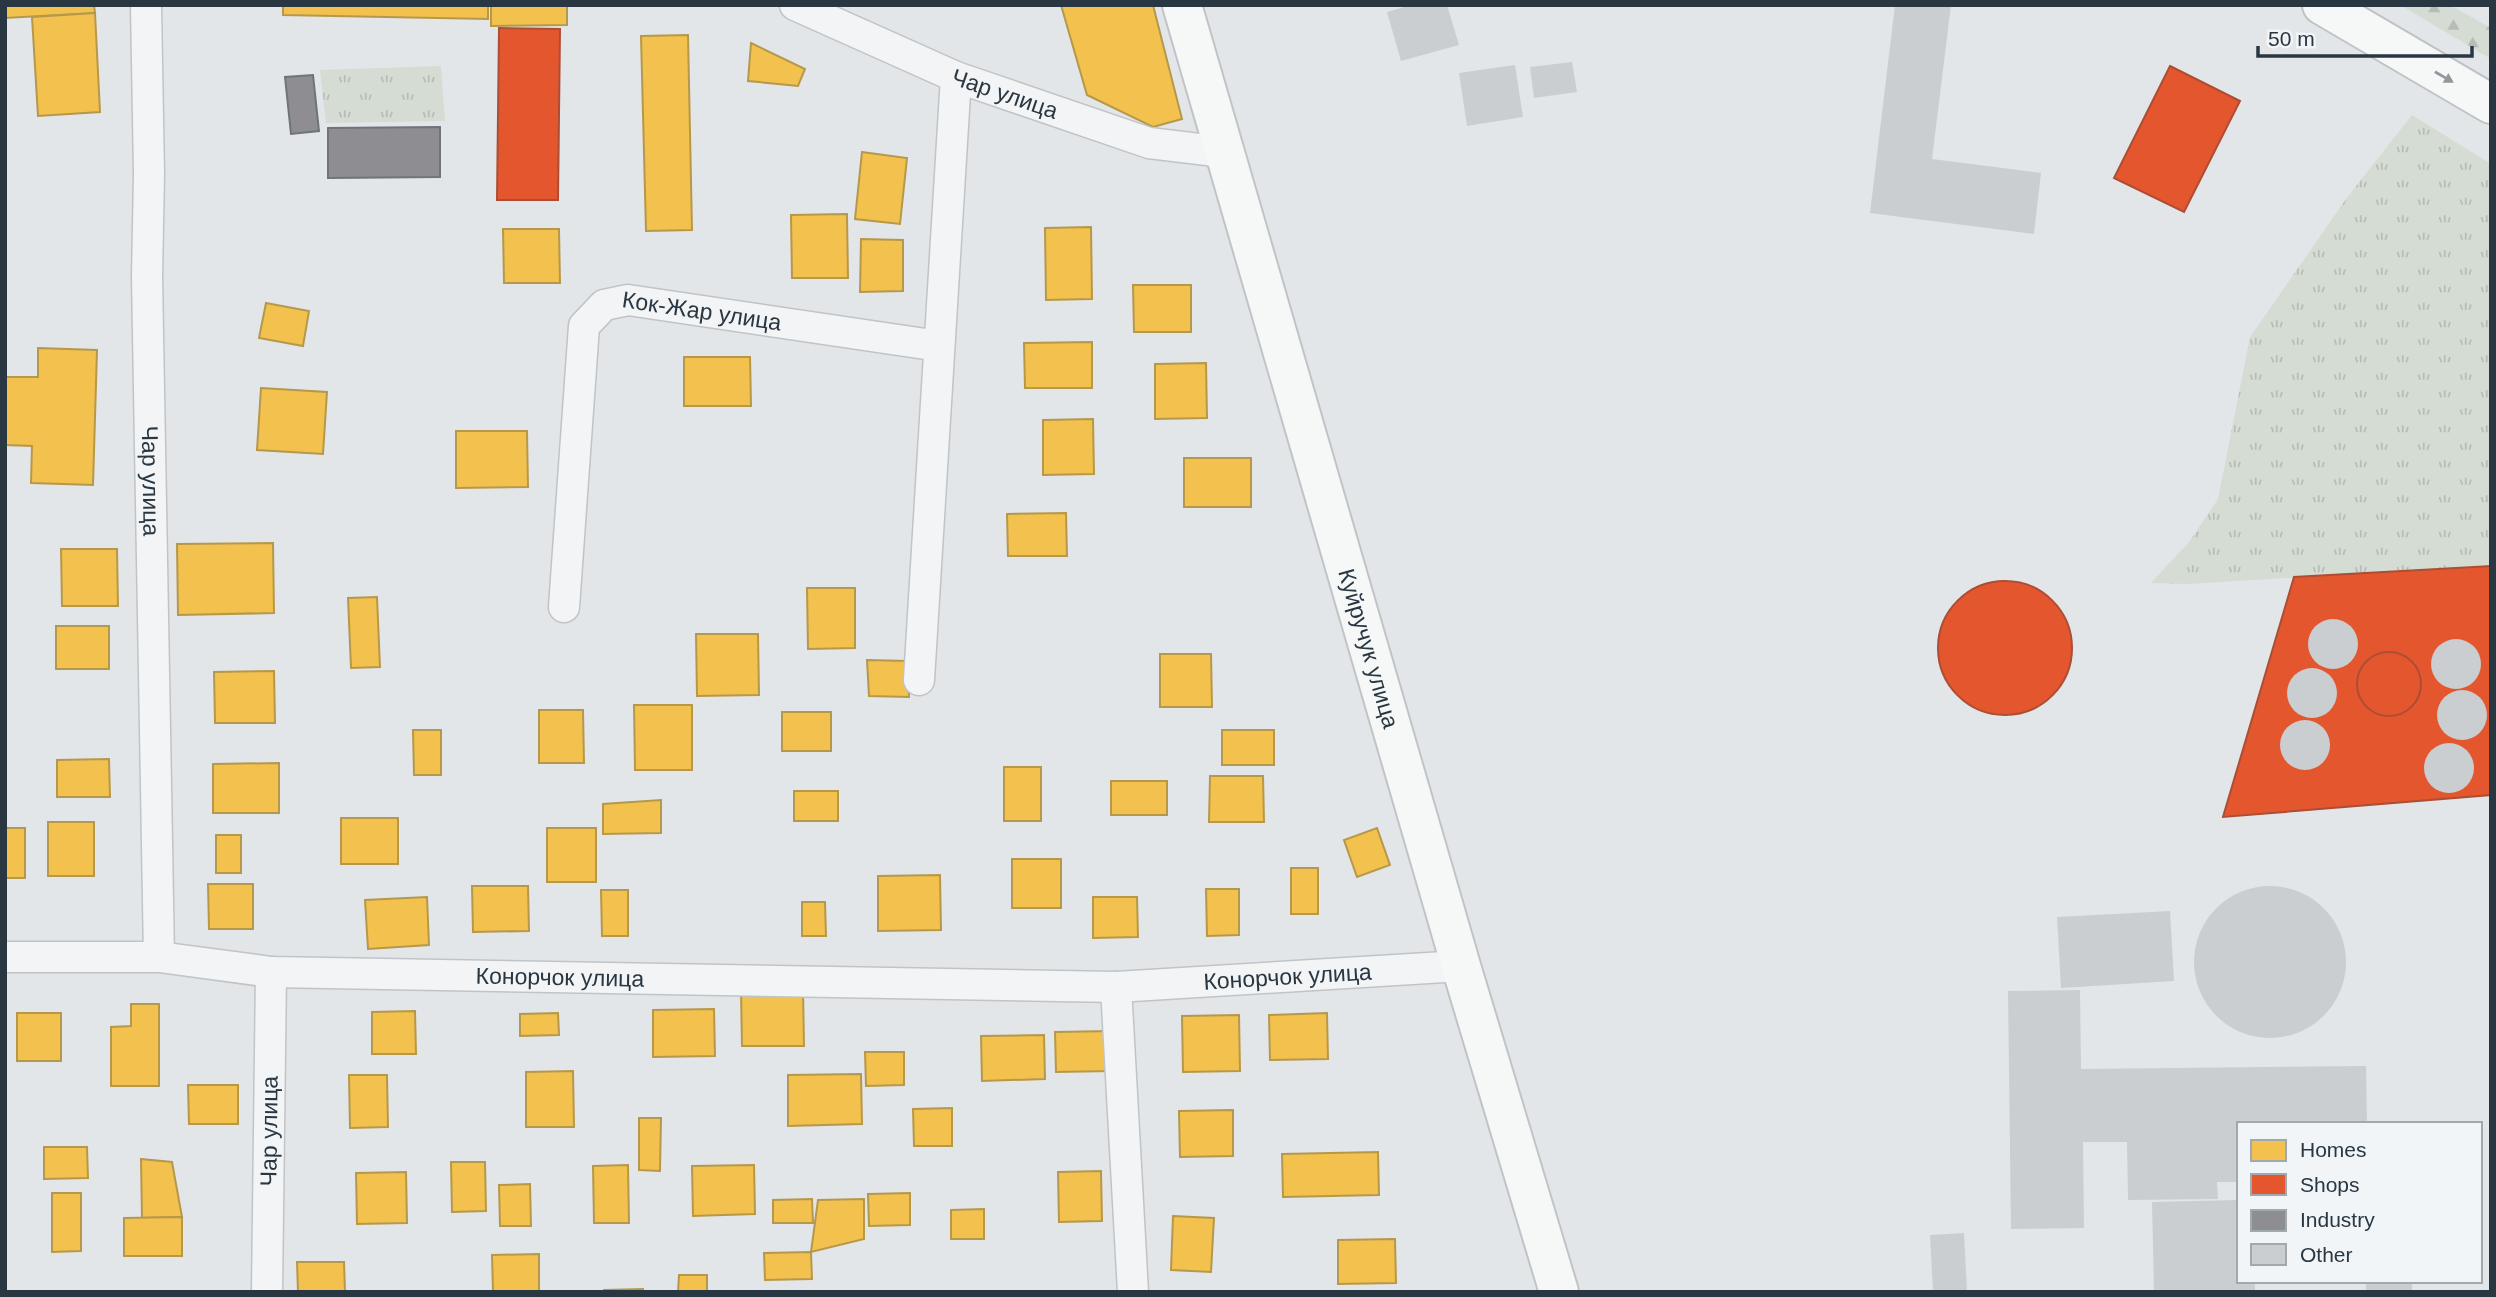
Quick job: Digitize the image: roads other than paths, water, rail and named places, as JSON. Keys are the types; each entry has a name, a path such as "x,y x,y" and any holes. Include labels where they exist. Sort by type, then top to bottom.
{"street":[{"name":"Чар улица","path":"146,5 149,174 147,304 159,957"},
{"name":"Чар улица","path":"795,5 956,77 1149,142 1224,152"},
{"name":"Куйручук улица","path":"1182,5 1461,966 1559,1292"},
{"path":"2322,5 2491,104"},
{"path":"919,680 956,77"},
{"name":"Кок-Жар улица","path":"564,607 584,326 604,304 628,300 939,346"},
{"name":"Конорчок улица","path":"5,957 159,957 271,972 1116,987 1461,966"},
{"name":"Чар улица","path":"267,1292 271,972"},
{"path":"1116,987 1133,1292"}]}
